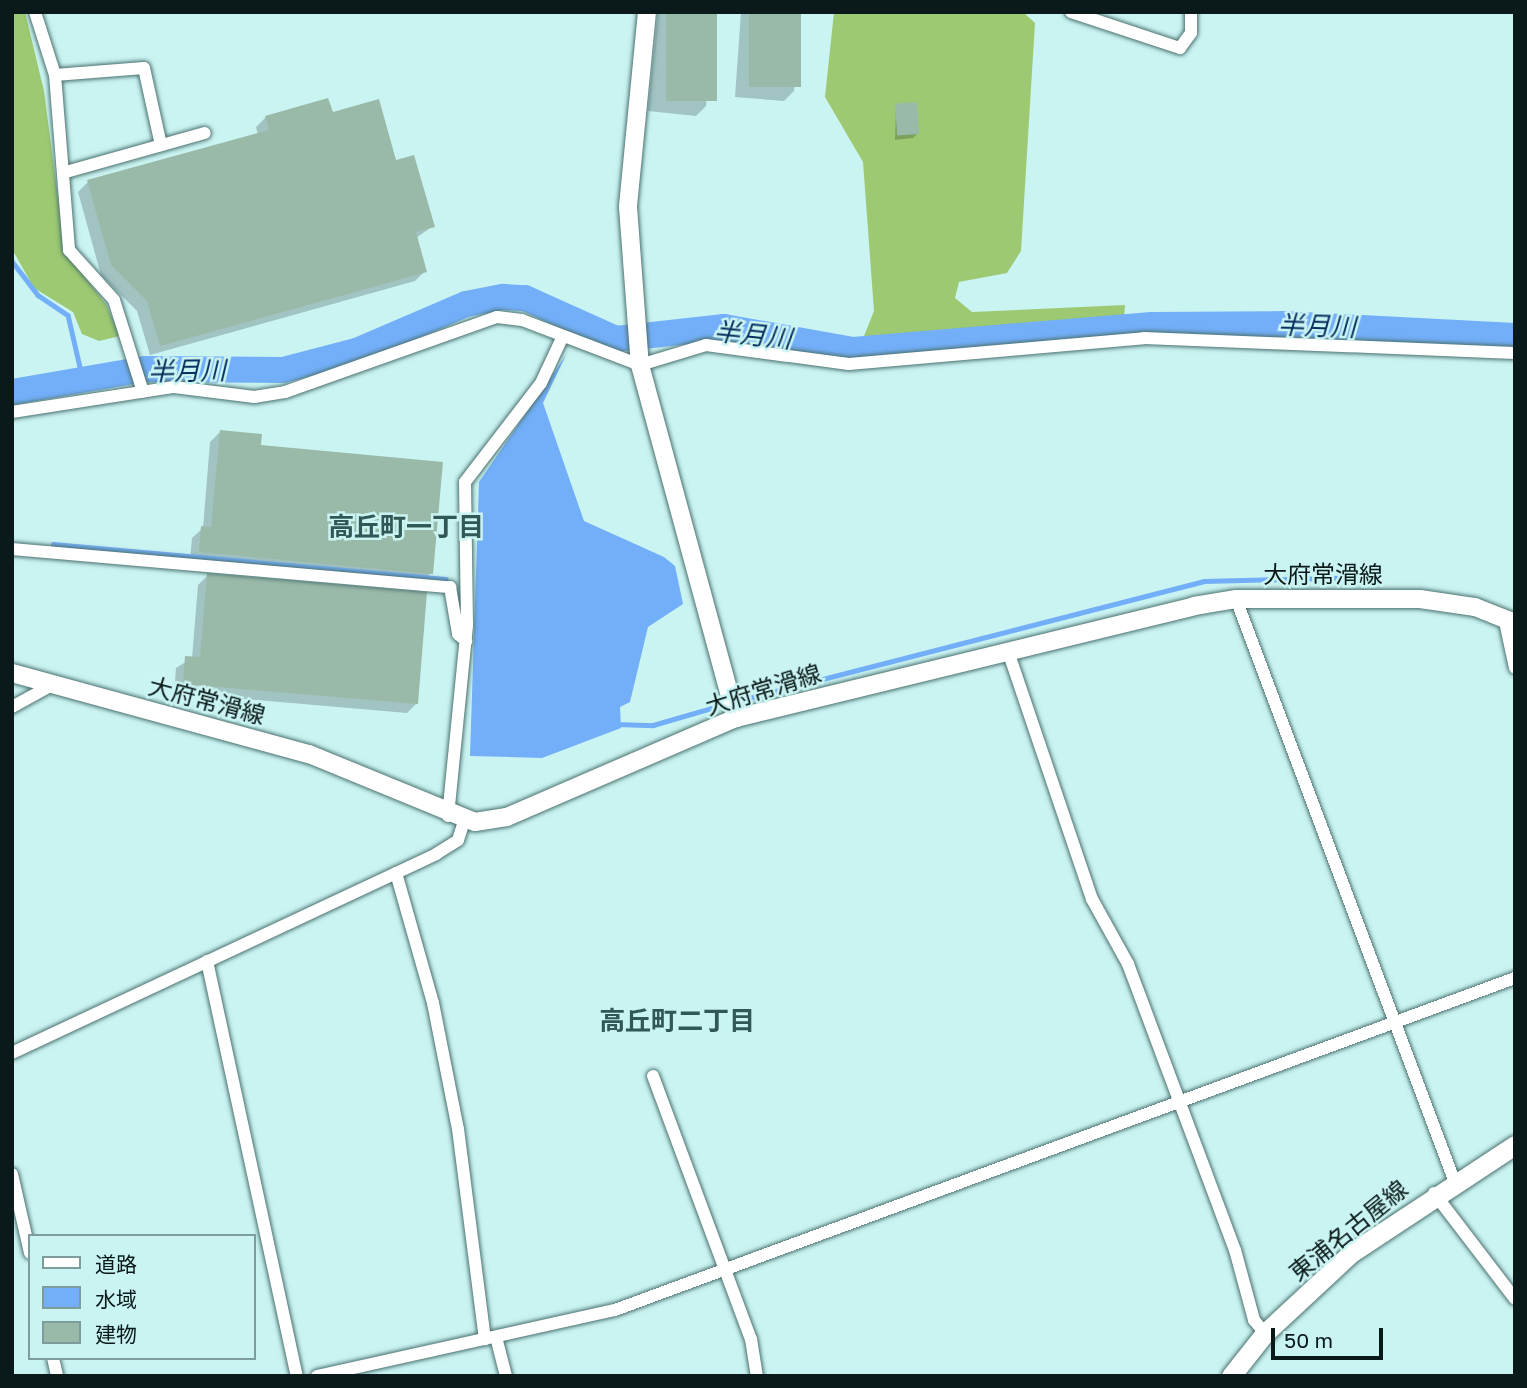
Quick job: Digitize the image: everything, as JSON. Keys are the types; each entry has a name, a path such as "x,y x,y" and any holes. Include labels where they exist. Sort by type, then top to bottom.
{"main road":[{"path":"647,12 628,207 636,327 640,358 736,718"},
{"name":"大府常滑線","path":"12,673 309,754 456,818 507,817 736,718 1007,651 1236,599 1420,599 1509,620"},
{"name":"東浦名古屋線","path":"1231,1376 1265,1333 1351,1253 1454,1180 1515,1145"}],"street":[{"path":"35,12 55,75 66,172 69,250 114,300 134,352 143,392"},
{"path":"1071,12 1180,48 1191,33 1191,12"},
{"path":"55,75 144,68 161,145"},
{"path":"66,172 205,133"},
{"path":"12,412 174,387 254,397 285,392 497,317 562,338 640,358 706,345 849,364 1144,338 1515,353"},
{"path":"12,1053 396,873 458,840 456,818 466,641 465,482 541,383 562,338"},
{"path":"12,549 450,587 458,634 466,641"},
{"path":"1236,599 1392,1024 1454,1180"},
{"path":"1509,620 1515,668"},
{"path":"1007,651 1092,899 1128,964 1180,1102 1254,1320 1265,1333"},
{"path":"12,707 52,685"},
{"path":"396,873 433,1003 458,1129 491,1338 506,1376"},
{"path":"208,961 297,1376"},
{"path":"317,1376 615,1310 1515,978"},
{"path":"653,1076 726,1269 757,1376"},
{"path":"12,1174 28,1244"},
{"path":"1434,1194 1515,1299"}],"green space":[{"path":"12,12 25,12 44,91 65,252 106,304 120,336 99,341 82,334 73,312 34,288 12,249"},
{"path":"834,12 1023,12 1035,23 1021,251 1007,273 959,282 955,298 972,312 1125,305 1124,319 860,346 874,311 863,162 825,97"}],"water":[{"path":"566,355 543,403 584,521 664,557 675,566 683,604 648,627 630,702 620,707 621,728 542,758 470,756 479,482"}],"building":[{"path":"666,12 717,12 717,101 666,101"},
{"path":"749,12 801,12 801,87 749,87"},
{"path":"328,98 333,112 379,99 396,160 414,155 435,227 416,232 427,272 160,346 147,301 111,265 87,180 269,130 265,116"},
{"path":"917,102 919,134 897,135 895,104"},
{"path":"220,430 262,434 261,445 443,462 433,574 199,552 201,526 211,527"},
{"path":"207,573 427,592 418,704 183,684 185,656 200,657"}],"waterway":[{"path":"12,261 38,295 68,315 83,380"},
{"name":"半月川","path":"12,392 145,369 283,370 359,350 466,304 503,297 525,298 616,339 724,327 853,350 1152,325 1285,324 1515,336"},
{"path":"53,544 445,579"},
{"path":"737,701 1204,581 1369,577"},
{"path":"617,724 653,725 729,703"}],"district":[{"name":"高丘町一丁目","path":"406,527"},
{"name":"高丘町二丁目","path":"677,1021"}]}
